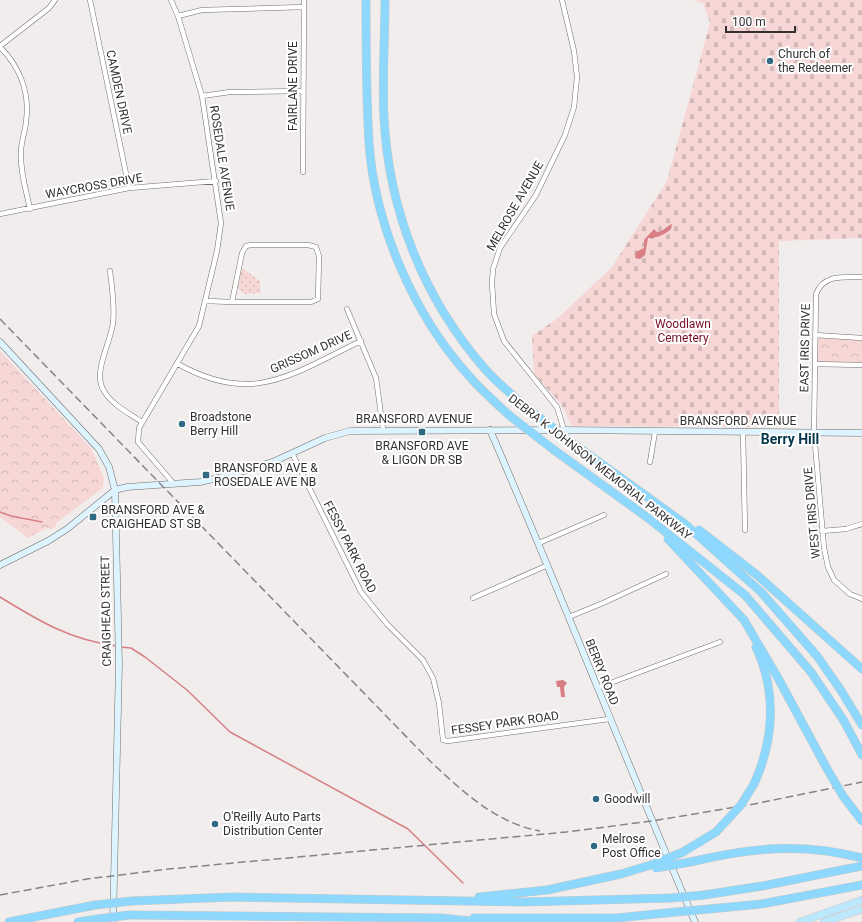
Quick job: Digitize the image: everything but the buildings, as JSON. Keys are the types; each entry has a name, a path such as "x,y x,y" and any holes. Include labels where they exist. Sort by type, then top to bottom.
{"highway":[{"name":"DEBRA K JOHNSON MEMORIAL PARKWAY","path":"366,0 369,144 378,195 389,240 408,285 431,325 469,376 510,416 648,518 745,595 811,672 844,721 862,755"},
{"name":"DEBRA K JOHNSON MEMORIAL PARKWAY","path":"385,0 385,136 393,192 406,235 423,277 446,318 464,344 487,371 535,414 685,524 761,592 827,669 862,725"},
{"path":"648,518 725,599 739,617 761,659 767,679 771,702 771,723 768,743 754,784 741,805 716,832 683,852 655,866"},
{"path":"685,524 699,530 739,560 862,669"},
{"path":"739,617 744,620 758,642 826,767 843,796 862,821"},
{"path":"439,900 547,890 655,866 690,862 757,849 786,848 826,851 862,858"},
{"path":"8,922 95,905 132,901 232,897 529,902 671,898 704,895 762,886 862,866"},
{"path":"78,922 129,915 617,918 761,904 862,885"},
{"path":"447,918 480,922"}],"main road":[{"path":"800,922 862,900"},
{"path":"824,922 862,908"}],"street":[{"path":"30,209 24,182 21,151 26,121 27,104 25,90 19,72 10,57 0,47 49,8 56,0"},
{"name":"CAMDEN DRIVE","path":"90,0 129,188"},
{"name":"ROSEDALE AVENUE","path":"171,0 178,16 202,96 216,181 221,223 206,301 197,330 142,422 138,442 174,484"},
{"name":"FAIRLANE DRIVE","path":"303,172 302,91 304,0"},
{"name":"MELROSE AVENUE","path":"562,0 574,50 577,77 574,107 564,135 536,195 500,248 493,269 492,283 494,314 504,341 557,406 564,430"},
{"path":"178,16 202,10 304,7"},
{"path":"202,96 230,92 302,91"},
{"name":"WAYCROSS DRIVE","path":"0,214 129,188 216,181"},
{"path":"206,301 232,302 311,302 317,300 320,296 319,254 317,248 308,245 246,246 242,253 232,302"},
{"path":"110,271 114,298 113,324 100,375 103,390 111,400 142,422"},
{"name":"EAST IRIS DRIVE","path":"814,432 815,300 820,286 834,278 862,277"},
{"path":"347,309 376,378 383,429"},
{"path":"815,335 862,338"},
{"name":"GRISSOM DRIVE","path":"178,364 209,379 230,384 252,385 282,378 361,341"},
{"name":"CRAIGHEAD STREET","path":"0,342 99,448 109,467 115,490 118,660 113,922"},
{"path":"815,364 862,365"},
{"name":"BRANSFORD AVENUE","path":"0,565 48,541 115,490 128,487 200,482 231,475 275,461 338,433 383,429 862,433"},
{"name":"BERRY ROAD","path":"490,430 539,544 609,718 695,922"},
{"path":"650,462 655,432"},
{"path":"743,432 745,530"},
{"name":"WEST IRIS DRIVE","path":"814,432 825,558 832,576 845,590 862,599"},
{"name":"FESSY PARK ROAD","path":"292,453 361,592 387,624 423,660 433,678"},
{"path":"539,544 604,515"},
{"path":"822,531 846,529 862,524"},
{"path":"473,598 548,566"},
{"path":"568,617 611,600 666,574"},
{"path":"597,688 720,642"},
{"name":"FESSEY PARK ROAD","path":"433,678 439,703 443,740 448,741 609,718"}],"green space":[{"name":"Woodlawn Cemetery","path":"692,0 862,0 862,238 779,241 779,427 572,426 561,404 534,374 532,336 558,318 612,267 667,181 710,23 703,3"},
{"path":"242,268 260,281 261,293 244,294 238,288"},
{"path":"815,335 862,338 862,365 815,364"},
{"path":"0,351 91,448 104,478 103,488 55,524 57,525 52,529 47,528 28,538 0,517"}],"shaded area":[{"path":"672,224 671,229 666,233 657,237 648,238 645,255 640,259 635,258 636,252 644,248 644,240 654,229 657,232 664,230"},
{"path":"563,680 567,683 564,687 565,697 561,697 560,687 557,687 556,681"}],"waterway":[{"path":"0,512 11,516 42,522"},
{"path":"0,597 28,614 70,634 84,639 117,646"},
{"path":"120,647 131,648 145,657 187,690 230,732 408,829 463,883"}],"railway":[{"path":"0,319 429,760 466,794 494,813 508,821 540,831"},
{"path":"0,895 87,879 169,869 566,832 652,821 754,804 862,782"}],"place":[{"name":"Church of the Redeemer","path":"770,61"},
{"name":"Broadstone Berry Hill","path":"182,424"},
{"name":"BRANSFORD AVE & LIGON DR SB","path":"422,432"},
{"name":"BRANSFORD AVE & ROSEDALE AVE NB","path":"206,475"},
{"name":"BRANSFORD AVE & CRAIGHEAD ST SB","path":"93,517"},
{"name":"Goodwill","path":"596,799"},
{"name":"O'Reilly Auto Parts Distribution Center","path":"215,824"},
{"name":"Melrose Post Office","path":"594,846"}],"district":[{"name":"Berry Hill","path":"790,439"}]}
